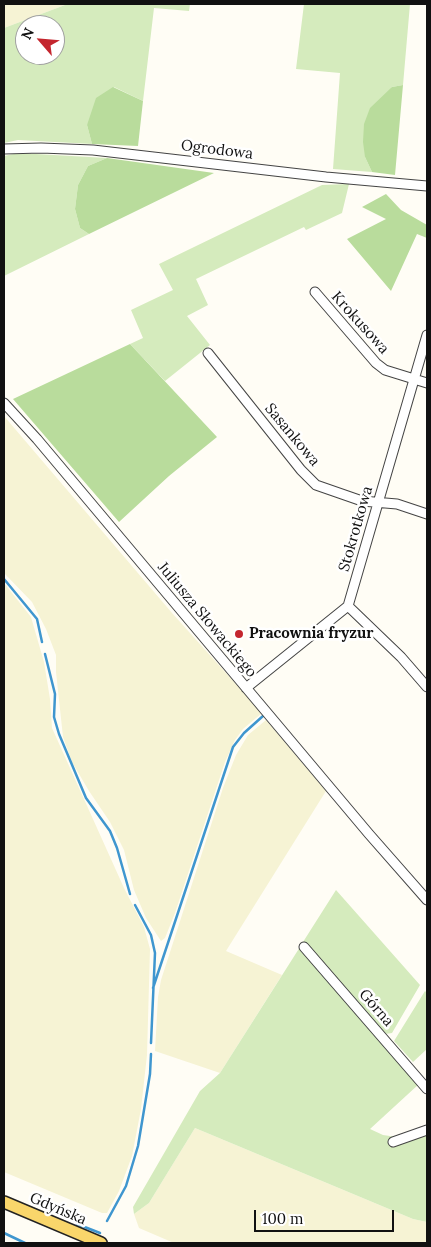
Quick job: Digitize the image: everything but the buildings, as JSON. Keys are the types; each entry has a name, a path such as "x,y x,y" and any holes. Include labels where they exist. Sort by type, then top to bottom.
{"main road":[{"name":"Gdyńska","path":"4,1202 101,1243"}],"street":[{"name":"Ogrodowa","path":"4,149 93,150 326,177 427,186"},
{"name":"Krokusowa","path":"315,292 376,363 385,370 427,383"},
{"name":"Stokrotkowa","path":"348,606 427,335"},
{"name":"Sasankowa","path":"208,352 301,470 316,485 362,501 397,504 427,514"},
{"name":"Juliusza Słowackiego","path":"4,403 43,446 427,900"},
{"path":"246,688 348,606 401,657 427,687"},
{"name":"Górna","path":"304,947 427,1089"},
{"path":"393,1142 427,1130"}],"shaded area":[{"path":"4,4 93,4 65,5 38,15 15,15 15,24 4,28"},
{"path":"4,416 172,613 262,713 243,729 235,740 225,762 175,913 165,938 161,941 146,918 134,890 124,850 110,822 72,762 63,737 56,655 46,629 32,602 4,573"},
{"path":"4,583 31,617 44,662 50,699 52,728 124,888 144,927 150,949 147,1055 141,1109 132,1156 119,1191 107,1213 102,1213 4,1172"},
{"path":"266,720 326,791 226,951 282,975 220,1073 155,1051 158,997 161,980 223,788 236,755 248,735"},
{"path":"195,1128 413,1219 427,1222 427,1243 174,1243 139,1228 134,1214 149,1203"}],"green space":[{"path":"190,4 189,11 154,8 143,101 114,87 87,125 92,144 18,140 4,143 4,28 15,24 15,65 65,65 65,15 38,15 65,5"},
{"path":"304,4 410,4 403,85 392,87 365,157 372,172 333,169 340,73 296,69"},
{"path":"403,85 395,175 372,172 365,157 363,142 364,124 370,108 392,87"},
{"path":"113,87 143,101 138,146 92,144 87,125 96,98"},
{"path":"18,153 107,158 88,166 78,185 75,209 80,228 89,234 4,276 4,156"},
{"path":"107,158 214,173 89,234 80,228 75,209 78,185 88,166"},
{"path":"349,184 342,213 306,230 304,227 196,279 208,305 187,316 210,345 165,381 130,344 143,338 131,310 173,290 159,264 322,185"},
{"path":"386,194 401,210 427,225 427,238 417,234 391,291 347,239 386,219 362,207"},
{"path":"130,344 217,437 169,476 119,522 13,399"},
{"path":"336,890 420,985 392,1033 385,1034 303,942"},
{"path":"300,947 419,1084 370,1129 383,1135 397,1137 427,1127 427,1222 413,1219 195,1128 149,1203 134,1214 133,1207 200,1091 220,1073"},
{"path":"425,991 427,993 427,1049 413,1062 394,1041"}],"waterway":[{"path":"4,579 37,619 42,642"},
{"path":"45,654 55,694 54,717 59,734 86,798 110,831 117,848 130,894"},
{"path":"153,988 233,747 244,733 263,716"},
{"path":"135,905 151,935 155,953 151,1043"},
{"path":"107,1221 126,1186 138,1146 150,1074 151,1054"},
{"path":"77,1224 100,1233"},
{"path":"4,1233 25,1243"}],"place":[{"name":"Pracownia fryzur","path":"239,634"}]}
